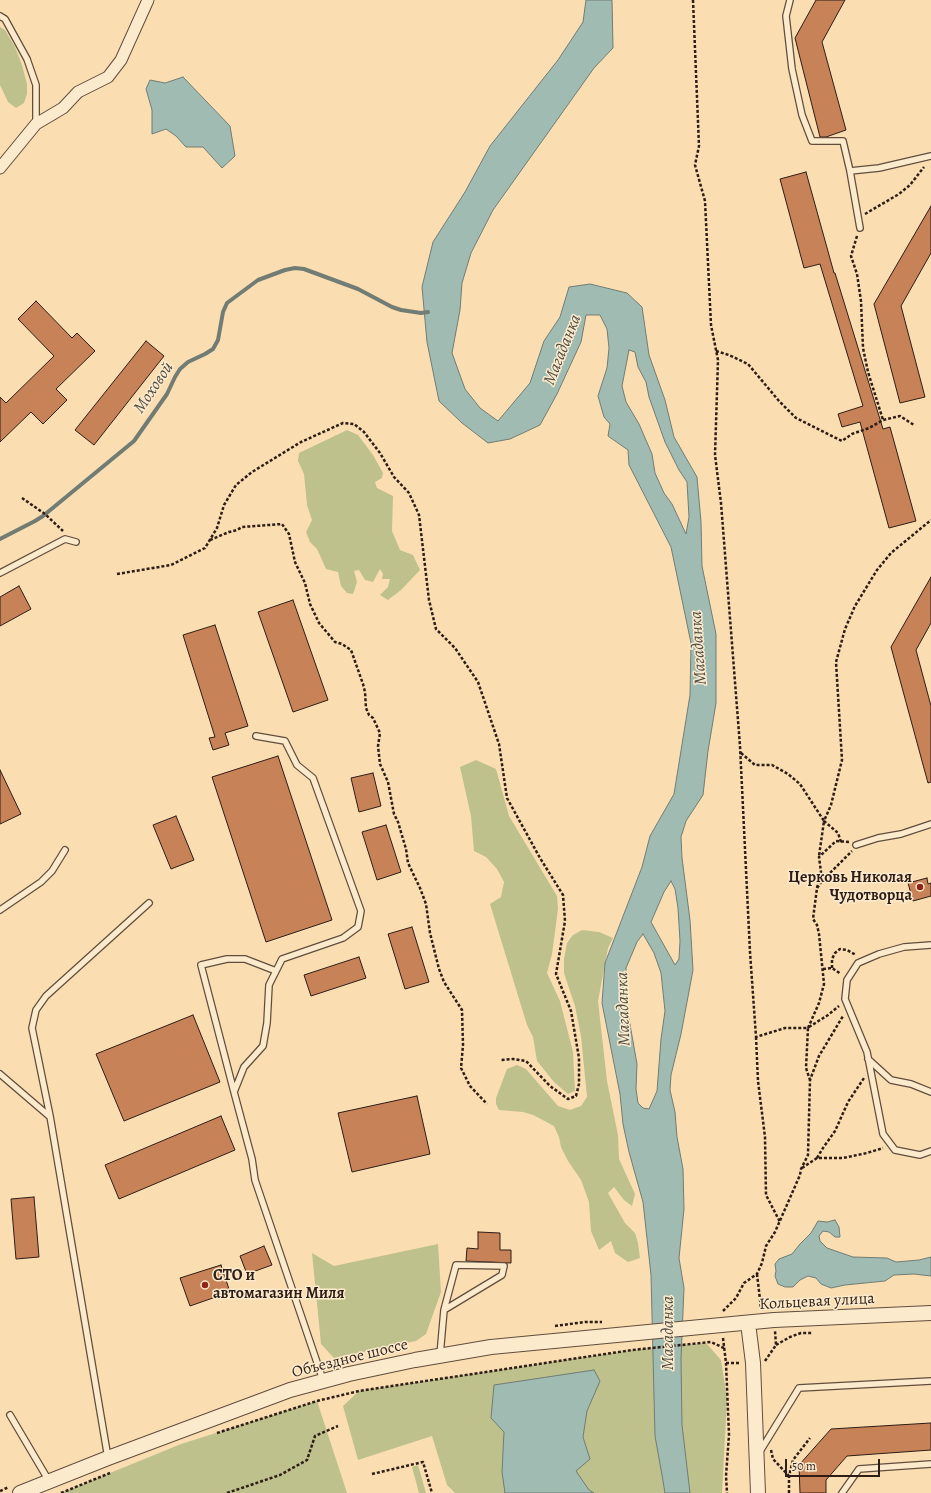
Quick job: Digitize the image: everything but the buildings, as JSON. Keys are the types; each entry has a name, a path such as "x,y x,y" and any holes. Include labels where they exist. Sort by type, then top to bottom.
{"street":[{"path":"0,168 36,124 63,108 78,92 108,77 121,60 148,0"},
{"name":"Кольцевая улица","path":"705,1327 774,1320 931,1313"},
{"path":"748,1323 753,1363 758,1493"},
{"name":"Объездное шоссе","path":"20,1493 108,1458 290,1390 323,1380 378,1367 440,1355 499,1346 705,1327"}],"lane":[{"path":"790,0 786,16 792,69 802,115 812,141 843,141 860,228"},
{"path":"0,16 5,19 27,59 36,85 36,124"},
{"path":"850,171 879,168 930,156"},
{"path":"0,573 65,540 76,542"},
{"path":"234,1092 244,1066 262,1046 267,1023 269,985 282,958 344,938 358,927 360,911 313,778 297,765 285,741 256,736"},
{"path":"855,845 878,838 901,834 931,824"},
{"path":"0,910 41,882 52,871 65,850"},
{"path":"108,1458 50,1116 32,1028 36,1010 46,996 149,903"},
{"path":"931,945 904,947 879,954 858,963 847,980 845,999 867,1052 883,1134 895,1150 920,1154 931,1151"},
{"path":"276,971 245,959 227,959 201,965 252,1159 255,1180 323,1380"},
{"path":"868,1059 891,1080 911,1084 931,1092"},
{"path":"0,1074 50,1116"},
{"path":"440,1355 444,1310 456,1265 504,1266 502,1275 444,1310"},
{"path":"757,1457 799,1388 931,1381"},
{"path":"10,1415 49,1481"},
{"path":"842,1493 859,1469 931,1464"}],"path":[{"path":"693,0 699,146 695,165 705,201 711,325 718,360 715,455 721,503 740,752 758,1082 765,1137 766,1195 780,1222"},
{"path":"883,420 868,372 863,348 861,301 857,274 851,256 864,215 899,194 910,185 921,172 930,156"},
{"path":"716,351 748,364 779,401 796,418 842,441 883,420 900,416 914,425"},
{"path":"116,574 171,565 205,548 217,528 224,505 236,484 252,472 301,442 343,423 354,424 364,432 380,453 394,477 409,493 419,514 429,600 436,629 455,648 478,682 499,744 507,798 563,896 565,921 556,974 571,1011 579,1058 580,1084 576,1096 568,1099 550,1086 526,1060 501,1060"},
{"path":"22,498 45,514 76,542"},
{"path":"810,1080 806,1068 808,1028 820,1003 824,984 819,934 817,925 813,919 817,888 821,872 819,857 824,821 831,805 842,760 836,662 845,629 855,606 877,570 891,553 931,520"},
{"path":"210,540 242,527 282,524 289,534 295,562 305,583 310,604 319,622 335,642 342,644 351,650 364,684 366,708 369,715 373,718 380,733 378,746 380,764 388,782 394,814 398,822 410,871 420,888 426,904 430,933 439,968 444,982 462,1010 463,1072 470,1086 487,1104"},
{"path":"740,752 755,765 772,766 788,774 800,784 824,821 838,833 841,842"},
{"path":"819,857 836,841 855,845"},
{"path":"817,888 855,845"},
{"path":"832,968 832,959 835,953 840,949 847,950 856,955 858,963"},
{"path":"823,969 832,968 847,980"},
{"path":"756,1037 785,1028 808,1028 828,1015 845,999"},
{"path":"722,1313 736,1298 744,1283 757,1274 762,1263 766,1246 780,1222 800,1175 801,1169 808,1155 810,1080 819,1056 846,1011"},
{"path":"801,1169 818,1158 823,1148 835,1132 848,1102 870,1068"},
{"path":"818,1158 843,1158 891,1145"},
{"path":"757,1274 761,1308"},
{"path":"776,1345 801,1333 816,1333"},
{"path":"216,1433 317,1401 359,1391 632,1350 712,1342 724,1348 726,1363 729,1435 726,1476 727,1493"},
{"path":"227,1493 280,1475 307,1460 315,1436 338,1426"},
{"path":"789,1493 789,1476 793,1460 810,1438"},
{"path":"372,1474 423,1462 432,1493"},
{"path":"61,1493 110,1473"}],"green space":[{"path":"0,27 5,30 15,47 27,84 27,94 24,103 16,108 8,102 0,85"},
{"path":"347,430 358,435 373,455 383,473 382,478 375,482 377,488 393,496 392,531 400,550 413,555 420,570 401,590 388,600 380,595 388,587 390,579 382,579 383,574 380,569 373,582 365,580 359,570 354,571 357,582 353,594 347,593 341,586 338,572 326,569 317,549 310,542 306,532 312,520 307,505 304,474 298,461 299,453"},
{"path":"476,760 496,769 509,816 557,896 558,909 552,954 547,973 560,1001 573,1052 575,1091 568,1094 554,1082 537,1061 533,1037 527,1025 490,904 501,897 504,882 497,869 486,857 474,851 471,816 460,767"},
{"path":"582,930 599,932 613,938 608,948 598,1001 607,1081 618,1135 619,1159 635,1194 632,1206 624,1200 614,1187 608,1193 625,1223 635,1233 638,1243 640,1258 628,1262 615,1253 611,1241 599,1250 591,1231 589,1202 581,1180 568,1161 561,1147 559,1137 554,1126 533,1115 523,1112 499,1110 496,1104 496,1098 507,1069 517,1065 526,1069 558,1106 570,1110 581,1106 587,1097 581,1036 575,1006 564,973 564,959 567,943 573,935"},
{"path":"438,1244 441,1292 426,1334 416,1341 334,1358 321,1344 312,1253 334,1266"},
{"path":"706,1343 721,1360 727,1399 722,1493 455,1493 447,1485 432,1436 358,1460 343,1406 359,1391 632,1350"},
{"path":"317,1401 347,1493 61,1493 181,1444"},
{"path":"418,1465 426,1493 419,1493 412,1467"}],"water":[{"name":"Магаданка","path":"586,0 612,0 613,48 594,68 493,210 471,253 462,283 460,310 452,353 465,389 480,408 498,421 530,383 544,341 560,317 569,287 590,284 627,293 642,307 649,355 665,400 674,437 697,477 701,522 702,566 716,634 716,703 708,751 703,795 686,821 681,837 682,858 690,920 693,970 681,1034 671,1075 670,1090 675,1112 677,1137 683,1169 684,1209 679,1258 684,1288 681,1359 682,1425 690,1493 665,1493 655,1436 651,1275 643,1202 623,1124 620,1094 602,1003 605,963 642,867 650,836 674,794 690,695 691,643 671,547 629,465 628,450 608,436 610,424 604,417 598,396 607,368 609,348 607,329 600,315 586,315 581,342 557,394 540,425 510,439 488,443 462,423 439,401 427,342 422,287 433,242 465,192 490,146 558,60 583,22","holes":["629,350 635,352 638,367 646,382 649,397 665,442 679,470 687,482 689,517 686,534 672,504 664,493 655,473 652,454 639,424 626,402 622,386","671,881 675,889 678,908 680,941 679,959 675,965 651,922 664,892","643,934 654,953 661,973 665,1011 657,1091 649,1109 643,1108 638,1103 636,1089 637,1064 626,1002 626,968 637,942"]},
{"path":"183,77 230,126 235,156 222,168 203,147 186,147 176,136 166,129 152,134 152,110 146,89 150,80 165,83"},
{"path":"835,1220 839,1227 840,1237 835,1237 829,1232 823,1231 819,1236 820,1241 827,1248 853,1257 887,1258 896,1262 919,1260 931,1257 931,1276 914,1274 894,1275 885,1281 831,1288 821,1284 816,1278 808,1276 800,1280 793,1287 785,1287 778,1284 775,1276 775,1264 779,1259 792,1254 811,1233 818,1221 827,1222"},
{"path":"594,1370 600,1381 587,1411 583,1437 590,1459 576,1471 589,1490 594,1493 505,1493 502,1472 504,1432 491,1418 494,1385"}],"waterway":[{"name":"Моховой","path":"0,539 43,516 134,441 167,394 180,369 188,362 213,349 218,340 223,312 227,303 258,280 285,270 295,268 304,269 358,289 392,307 421,313 428,312"}],"place":[{"name":"Церковь Николая Чудотворца","path":"920,887"},
{"name":"СТО и автомагазин Миля","path":"205,1285"}]}
